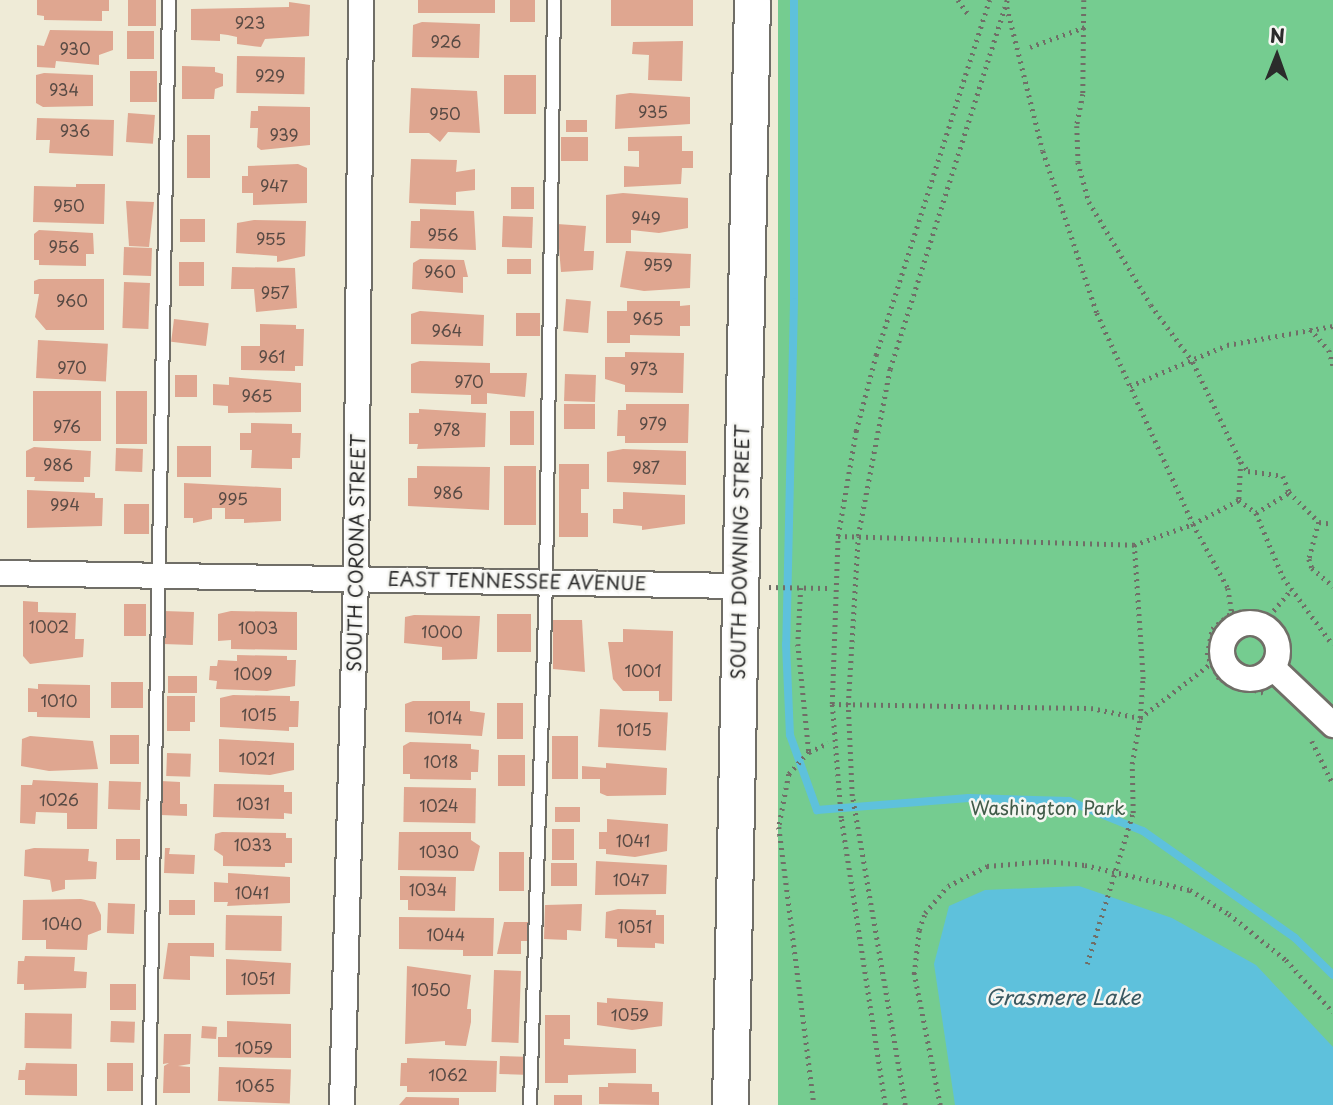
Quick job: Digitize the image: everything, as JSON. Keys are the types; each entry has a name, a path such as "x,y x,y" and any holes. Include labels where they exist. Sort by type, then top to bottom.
{"main road":[{"name":"SOUTH DOWNING STREET","path":"730,1105 754,586 752,0"}],"street":[{"name":"SOUTH CORONA STREET","path":"342,1105 356,578 361,0"},
{"name":"EAST TENNESSEE AVENUE","path":"0,573 754,586"},
{"path":"1236,619 1258,625 1272,634 1278,651 1273,667 1247,679 1230,671 1222,645 1236,619"},
{"path":"1273,667 1333,725"}],"lane":[{"path":"149,1105 169,0"},
{"path":"530,1105 546,582 554,0"}],"path":[{"path":"958,0 969,15"},
{"path":"885,1105 841,818 832,704 838,536 856,431 876,355 989,0"},
{"path":"1084,0 1083,94 1077,127 1078,162 1090,202 1150,304 1193,362 1241,463 1248,471 1283,476 1289,492 1319,522 1333,524"},
{"path":"1006,2 1047,163 1097,313 1193,524 1228,588 1236,619"},
{"path":"905,1105 852,796 848,705 858,536 890,369 967,116 1006,2"},
{"path":"1030,47 1085,27"},
{"path":"1130,386 1193,362 1227,345 1333,326"},
{"path":"1310,329 1329,350 1333,365"},
{"path":"1239,500 1241,463"},
{"path":"1256,513 1289,492"},
{"path":"838,536 1134,545 1193,524 1239,500"},
{"path":"1239,500 1256,513 1292,589 1333,645"},
{"path":"1319,522 1309,559 1312,568 1333,586"},
{"path":"1087,964 1133,813 1132,764 1143,679 1134,545"},
{"path":"754,586 828,588"},
{"path":"801,588 798,644 809,752"},
{"path":"1269,616 1292,589"},
{"path":"1236,619 1244,609 1269,616 1296,658"},
{"path":"832,704 1091,708 1140,718 1210,664"},
{"path":"814,1105 780,846 780,807 789,774 809,752 828,743"},
{"path":"940,1105 914,974 919,930 934,901 965,874 1010,861 1047,861 1117,871 1179,886 1207,899 1286,960 1333,1012"}],"green space":[{"name":"Washington Park","path":"778,0 1333,0 1333,1105 778,1105"}],"water":[{"name":"Grasmere Lake","path":"1079,886 1172,918 1256,965 1333,1047 1333,1105 955,1105 934,964 949,906 985,890"}],"building":[{"path":"37,0 109,0 109,11 102,11 102,21 44,20 44,16 37,15"},
{"path":"128,0 156,0 156,26 128,26"},
{"path":"418,0 495,0 495,13 418,13"},
{"path":"510,0 535,0 535,22 510,22"},
{"path":"611,0 693,0 693,26 611,26"},
{"path":"289,2 310,5 309,36 265,39 261,47 237,44 237,37 220,34 220,41 191,40 191,9 289,7"},
{"path":"422,22 480,24 479,58 412,57 413,25"},
{"path":"50,30 113,31 113,50 99,55 99,65 56,61 55,68 37,67 37,45 44,46"},
{"path":"127,31 154,31 154,59 127,59"},
{"path":"683,41 682,81 648,80 649,55 632,54 633,42"},
{"path":"237,56 305,57 304,94 236,93"},
{"path":"182,66 215,67 215,72 223,74 223,86 215,89 214,99 182,99"},
{"path":"130,71 157,71 157,102 130,102"},
{"path":"36,75 93,75 93,106 43,107 36,103"},
{"path":"504,75 536,75 536,114 504,114"},
{"path":"411,88 477,91 480,133 448,132 440,142 429,133 409,133"},
{"path":"630,93 690,97 690,124 615,129 616,95"},
{"path":"258,106 310,107 310,145 261,150 257,147 258,128 250,128 251,111 258,111"},
{"path":"128,113 155,115 153,144 126,142"},
{"path":"37,118 114,120 113,156 49,153 50,140 36,140"},
{"path":"566,120 587,120 587,132 566,132"},
{"path":"187,135 210,135 210,178 187,178"},
{"path":"682,136 682,151 693,151 693,168 682,168 681,184 624,187 624,166 639,167 639,151 628,151 628,137"},
{"path":"561,137 588,137 588,161 561,161"},
{"path":"411,159 457,160 456,172 475,169 475,190 456,192 456,205 409,203"},
{"path":"298,164 307,168 307,203 253,205 253,193 242,193 242,176 248,176 248,166"},
{"path":"76,184 105,184 104,224 33,222 34,186 76,187"},
{"path":"511,187 534,187 534,209 511,209"},
{"path":"623,193 688,198 688,228 659,233 631,230 631,243 606,243 606,195"},
{"path":"126,201 154,202 149,247 129,246"},
{"path":"420,209 474,211 476,250 410,248 411,221 420,221"},
{"path":"503,216 533,217 532,248 502,247"},
{"path":"180,219 205,219 205,242 180,242"},
{"path":"254,220 306,221 305,256 277,262 277,256 236,253 237,223"},
{"path":"557,224 586,226 584,251 594,251 593,270 561,272"},
{"path":"39,230 93,233 94,254 86,254 86,266 39,265 39,260 34,260 34,234"},
{"path":"124,247 152,248 151,276 123,275"},
{"path":"626,251 691,254 690,288 644,291 620,287"},
{"path":"420,259 464,260 468,277 463,277 463,293 412,289 413,263"},
{"path":"507,259 531,259 531,274 507,274"},
{"path":"179,262 204,262 204,286 179,286"},
{"path":"232,267 295,268 297,308 256,312 254,289 231,289"},
{"path":"104,279 104,330 46,330 35,317 39,294 34,294 34,281"},
{"path":"124,282 150,283 148,329 122,328"},
{"path":"566,299 591,301 588,333 563,331"},
{"path":"627,301 680,301 680,306 690,305 690,326 680,326 680,336 630,335 630,343 607,343 607,311 627,311"},
{"path":"420,311 484,315 483,346 411,344 411,314"},
{"path":"516,313 540,313 540,336 516,336"},
{"path":"174,319 209,323 206,346 171,342"},
{"path":"260,324 296,325 296,329 304,329 303,366 295,366 295,371 241,370 241,346 260,346"},
{"path":"38,340 108,344 106,382 36,378"},
{"path":"625,352 684,353 683,393 625,392 625,385 605,379 605,357 625,357"},
{"path":"420,361 490,363 490,373 527,373 525,397 487,393 487,404 471,404 471,395 411,393 411,364"},
{"path":"565,374 596,375 595,402 564,401"},
{"path":"175,375 197,375 197,397 175,397"},
{"path":"229,377 301,383 301,412 228,413 228,406 213,405 213,384 229,385"},
{"path":"33,391 101,391 101,441 33,441"},
{"path":"116,391 147,391 147,444 116,444"},
{"path":"564,404 595,404 595,429 564,429"},
{"path":"626,404 689,404 688,443 625,443 625,436 617,436 618,410 626,410"},
{"path":"419,409 486,413 485,447 417,449 418,444 409,444 409,413 419,413"},
{"path":"510,411 534,411 534,445 510,445"},
{"path":"251,423 292,424 292,433 301,433 300,458 292,458 292,469 251,468 252,450 240,450 240,433 251,433"},
{"path":"177,446 211,446 211,477 177,477"},
{"path":"34,447 91,451 90,477 84,477 84,482 34,481 35,477 26,477 26,451"},
{"path":"116,448 143,449 142,472 115,471"},
{"path":"623,449 686,451 686,485 607,482 607,452"},
{"path":"559,464 589,464 589,489 581,489 581,513 588,513 588,537 559,537"},
{"path":"417,466 490,467 489,510 408,506 408,478 417,478"},
{"path":"504,466 536,466 536,525 504,525"},
{"path":"184,483 281,488 281,521 244,523 244,519 225,519 225,508 212,508 212,519 193,523 193,518 184,518"},
{"path":"27,490 95,493 95,498 103,498 102,526 27,528"},
{"path":"623,492 685,495 685,524 642,530 642,526 613,523 613,509 623,509"},
{"path":"124,504 149,504 149,534 124,534"},
{"path":"23,601 38,602 38,612 76,613 75,639 84,639 83,657 30,664 23,656"},
{"path":"124,604 146,604 146,636 124,636"},
{"path":"164,611 194,612 193,645 163,644"},
{"path":"231,611 297,612 297,650 231,649 231,640 218,641 218,614"},
{"path":"497,614 531,614 531,652 497,652"},
{"path":"480,616 477,659 442,660 442,647 404,643 405,617"},
{"path":"553,620 582,620 585,672 553,669"},
{"path":"623,629 673,631 672,701 659,701 659,691 623,691 613,679 608,642 623,642"},
{"path":"237,655 287,656 287,660 296,660 295,686 267,691 216,689 217,681 209,680 210,666 217,666 218,660 237,661"},
{"path":"168,676 197,676 197,693 168,693"},
{"path":"111,682 143,682 143,708 111,708"},
{"path":"38,684 90,685 90,718 37,717 37,712 28,712 28,688 38,689"},
{"path":"233,695 290,696 290,701 299,701 298,727 289,727 289,731 220,727 220,698"},
{"path":"167,696 195,696 195,722 190,722 190,731 167,731"},
{"path":"413,701 470,701 470,711 485,713 482,736 405,732 405,704"},
{"path":"497,703 523,703 523,739 497,739"},
{"path":"600,709 668,713 666,751 598,747"},
{"path":"110,735 139,735 139,764 110,764"},
{"path":"30,736 93,741 98,769 49,771 21,766 22,739"},
{"path":"552,736 578,736 578,779 552,779"},
{"path":"219,739 294,743 294,770 270,775 219,772"},
{"path":"410,742 471,744 471,749 479,750 478,772 471,772 471,780 410,779 410,774 403,774 403,746"},
{"path":"167,753 191,754 190,777 166,776"},
{"path":"498,755 525,755 525,786 498,786"},
{"path":"606,763 667,768 666,795 607,796 600,793 600,779 582,779 582,766 606,768"},
{"path":"33,780 98,783 97,829 67,829 67,813 36,812 35,824 20,823 21,785 32,785"},
{"path":"109,781 141,782 140,810 108,809"},
{"path":"161,781 180,782 180,804 187,804 187,816 161,815"},
{"path":"214,784 284,785 284,792 292,792 292,814 284,813 284,819 213,817"},
{"path":"404,787 476,788 475,823 403,822"},
{"path":"555,807 580,807 580,822 555,822"},
{"path":"607,819 668,824 667,851 635,857 606,854 606,849 599,849 599,832 607,832"},
{"path":"552,829 574,829 574,860 552,860"},
{"path":"399,832 471,832 471,840 480,846 474,871 398,870"},
{"path":"286,833 286,838 292,838 292,863 285,863 285,867 223,866 223,856 214,850 215,834"},
{"path":"116,839 140,839 140,860 116,860"},
{"path":"165,848 170,848 169,854 195,855 194,874 164,873"},
{"path":"89,849 88,861 97,862 96,879 65,880 65,889 52,892 50,880 24,876 25,850"},
{"path":"499,852 524,852 524,891 499,891"},
{"path":"596,861 667,865 666,894 595,895"},
{"path":"551,863 577,863 577,886 551,886"},
{"path":"228,873 290,877 290,903 227,906 228,902 214,902 214,882 228,883"},
{"path":"400,876 456,877 455,911 408,910 408,900 400,900"},
{"path":"81,899 95,902 101,915 101,930 88,935 87,950 46,949 46,940 22,940 23,900"},
{"path":"169,900 195,900 195,915 169,915"},
{"path":"108,903 135,904 134,934 107,933"},
{"path":"582,904 581,931 567,930 567,940 544,939 545,905"},
{"path":"618,909 656,910 656,915 664,915 664,944 655,943 655,948 617,947 617,939 605,938 606,912"},
{"path":"226,915 282,916 281,951 225,950"},
{"path":"399,917 494,918 493,956 463,956 463,950 399,949"},
{"path":"504,922 529,922 529,941 521,941 521,954 497,954"},
{"path":"168,943 214,943 214,957 190,956 190,980 163,979"},
{"path":"25,956 75,957 74,971 87,972 86,988 24,990 24,984 17,984 18,961 24,961"},
{"path":"226,959 291,963 290,994 226,995"},
{"path":"407,966 471,975 467,1009 471,1009 471,1022 466,1046 445,1045 445,1041 405,1044"},
{"path":"494,970 521,971 518,1043 491,1042"},
{"path":"110,984 136,984 136,1010 110,1010"},
{"path":"607,998 663,1002 662,1026 632,1030 597,1025 597,1002 607,1003"},
{"path":"25,1013 72,1014 71,1049 24,1048"},
{"path":"545,1015 570,1015 570,1039 564,1039 564,1045 636,1049 636,1073 568,1075 568,1083 545,1083"},
{"path":"111,1021 135,1022 134,1043 110,1042"},
{"path":"227,1021 291,1024 291,1058 218,1057 218,1037 227,1037"},
{"path":"202,1026 217,1027 216,1039 201,1038"},
{"path":"164,1034 191,1034 190,1064 178,1066 190,1067 190,1093 163,1093 164,1066 169,1063 163,1064"},
{"path":"500,1056 524,1057 523,1075 499,1074"},
{"path":"407,1058 497,1061 496,1092 407,1092 407,1086 400,1086 401,1063 407,1063"},
{"path":"26,1063 77,1064 77,1096 25,1095 25,1080 18,1080 19,1070 25,1070"},
{"path":"107,1063 133,1063 133,1091 107,1091"},
{"path":"219,1067 291,1070 290,1103 218,1101"},
{"path":"608,1083 652,1084 652,1092 659,1092 659,1105 599,1104 599,1087 608,1087"},
{"path":"554,1095 582,1095 582,1105 554,1105"},
{"path":"406,1097 459,1098 459,1105 399,1105"}],"waterway":[{"path":"794,0 794,302 786,644 790,735 817,810 969,798 1069,801 1143,831 1295,938 1333,975"}]}
